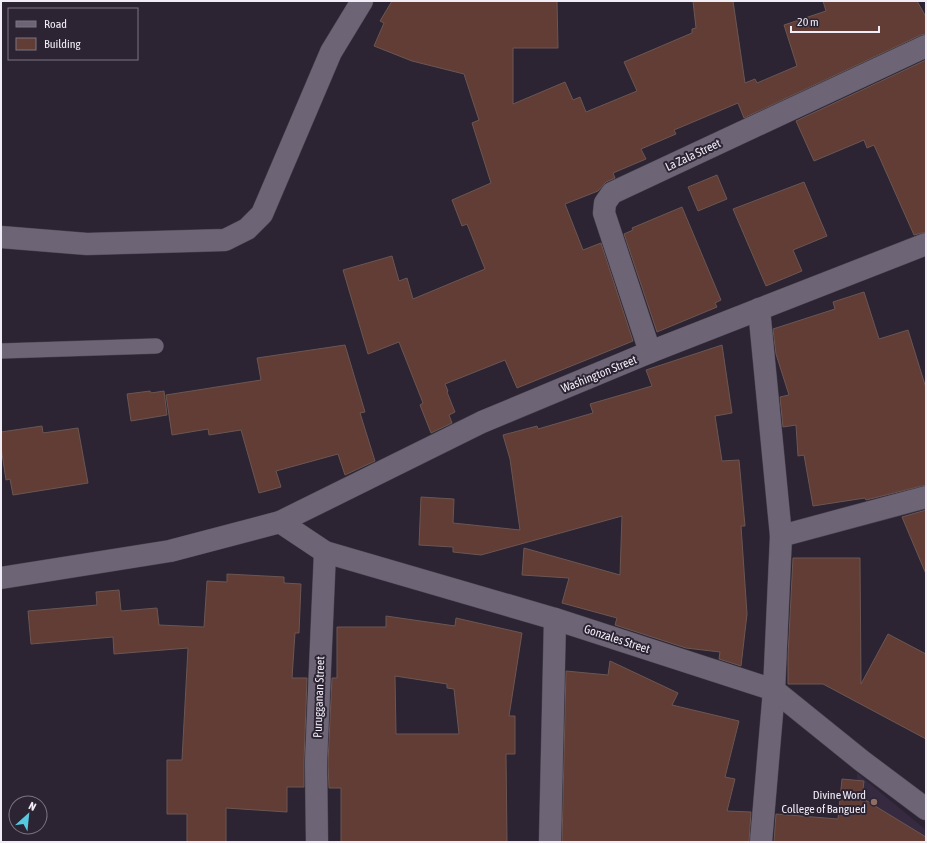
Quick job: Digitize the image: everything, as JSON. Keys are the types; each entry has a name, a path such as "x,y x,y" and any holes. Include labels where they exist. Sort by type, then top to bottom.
{"street":[{"path":"1,237 88,244 225,240 247,229 262,214 331,52 362,1"},
{"name":"La Zala Street","path":"650,352 604,213 605,203 612,193 926,46"},
{"name":"Washington Street","path":"1,578 170,552 280,522 482,422 650,352 926,244"},
{"path":"759,309 781,536 774,690 761,842"},
{"path":"781,536 926,498"},
{"name":"Gonzales Street","path":"280,522 325,552 555,619 774,690 862,761 926,809"},
{"name":"Purugganan Street","path":"317,842 316,762 325,552"},
{"path":"550,842 555,619"}],"lane":[{"path":"1,351 156,346"}],"shaded area":[{"name":"Divine Word College of Bangued","path":"857,773 926,830 926,842 856,842"}],"building":[{"path":"392,1 557,1 558,48 513,48 513,104 565,82 573,100 580,97 586,112 637,91 624,62 692,33 692,29 696,28 693,1 733,1 745,83 755,79 757,83 797,66 784,25 826,11 823,1 917,1 926,17 926,34 744,118 738,103 674,130 676,134 641,149 646,159 613,173 615,178 606,182 598,191 565,204 583,250 601,243 633,341 517,388 505,360 445,384 455,412 449,415 452,423 431,433 420,405 423,403 399,342 368,354 343,270 392,256 399,281 407,278 413,299 485,269 467,224 462,226 452,200 491,183 472,123 479,120 464,74 412,61 374,46 384,23 380,21"},
{"path":"926,60 926,232 914,235 874,145 867,148 864,140 814,161 796,121"},
{"path":"717,175 727,199 698,211 688,187"},
{"path":"804,182 827,236 793,250 802,271 766,286 733,209"},
{"path":"682,207 721,300 715,303 717,307 657,332 624,234 633,230 632,228"},
{"path":"864,292 879,339 908,330 926,388 926,485 866,500 865,498 813,506 804,455 798,456 796,425 783,427 780,397 789,395 776,354 773,329 835,309 833,302"},
{"path":"345,345 365,412 360,413 375,461 345,475 338,454 276,471 281,487 259,493 241,430 209,435 208,429 172,435 166,395 261,380 257,358"},
{"path":"722,345 732,413 715,416 722,461 739,460 745,526 741,526 747,614 741,666 719,659 720,652 686,648 615,625 617,618 562,603 569,578 522,575 524,548 620,575 622,516 481,555 453,552 453,547 419,545 421,497 454,499 453,523 520,530 510,459 503,435 537,426 538,429 593,413 590,404 652,386 646,370"},
{"path":"150,391 151,393 164,391 167,415 131,421 127,394"},
{"path":"42,426 43,433 78,428 88,483 13,495 10,479 6,480 1,447 1,432"},
{"path":"926,510 926,574 902,517"},
{"path":"793,558 860,558 861,684 888,634 926,654 926,739 823,684 788,684"},
{"path":"227,574 284,577 284,583 301,584 299,633 295,633 292,678 307,678 304,787 287,787 287,812 226,808 226,842 187,842 187,814 167,814 167,760 182,760 188,648 114,654 113,637 31,644 28,611 97,605 96,592 119,590 121,611 157,608 159,625 204,627 207,581 227,582"},
{"path":"386,616 455,626 456,618 522,633 509,716 515,716 515,754 506,754 507,842 341,842 341,788 329,788 328,762 332,678 337,678 337,627 386,627","holes":["395,676 447,684 447,688 454,689 459,734 396,734"]},
{"path":"610,661 678,693 672,705 739,721 725,777 735,779 727,811 751,812 749,842 562,842 566,671 608,675"},
{"path":"842,779 864,781 862,798 926,837 926,842 774,842 776,814 838,819"}],"place":[{"name":"Divine Word College of Bangued","path":"874,802"}]}
